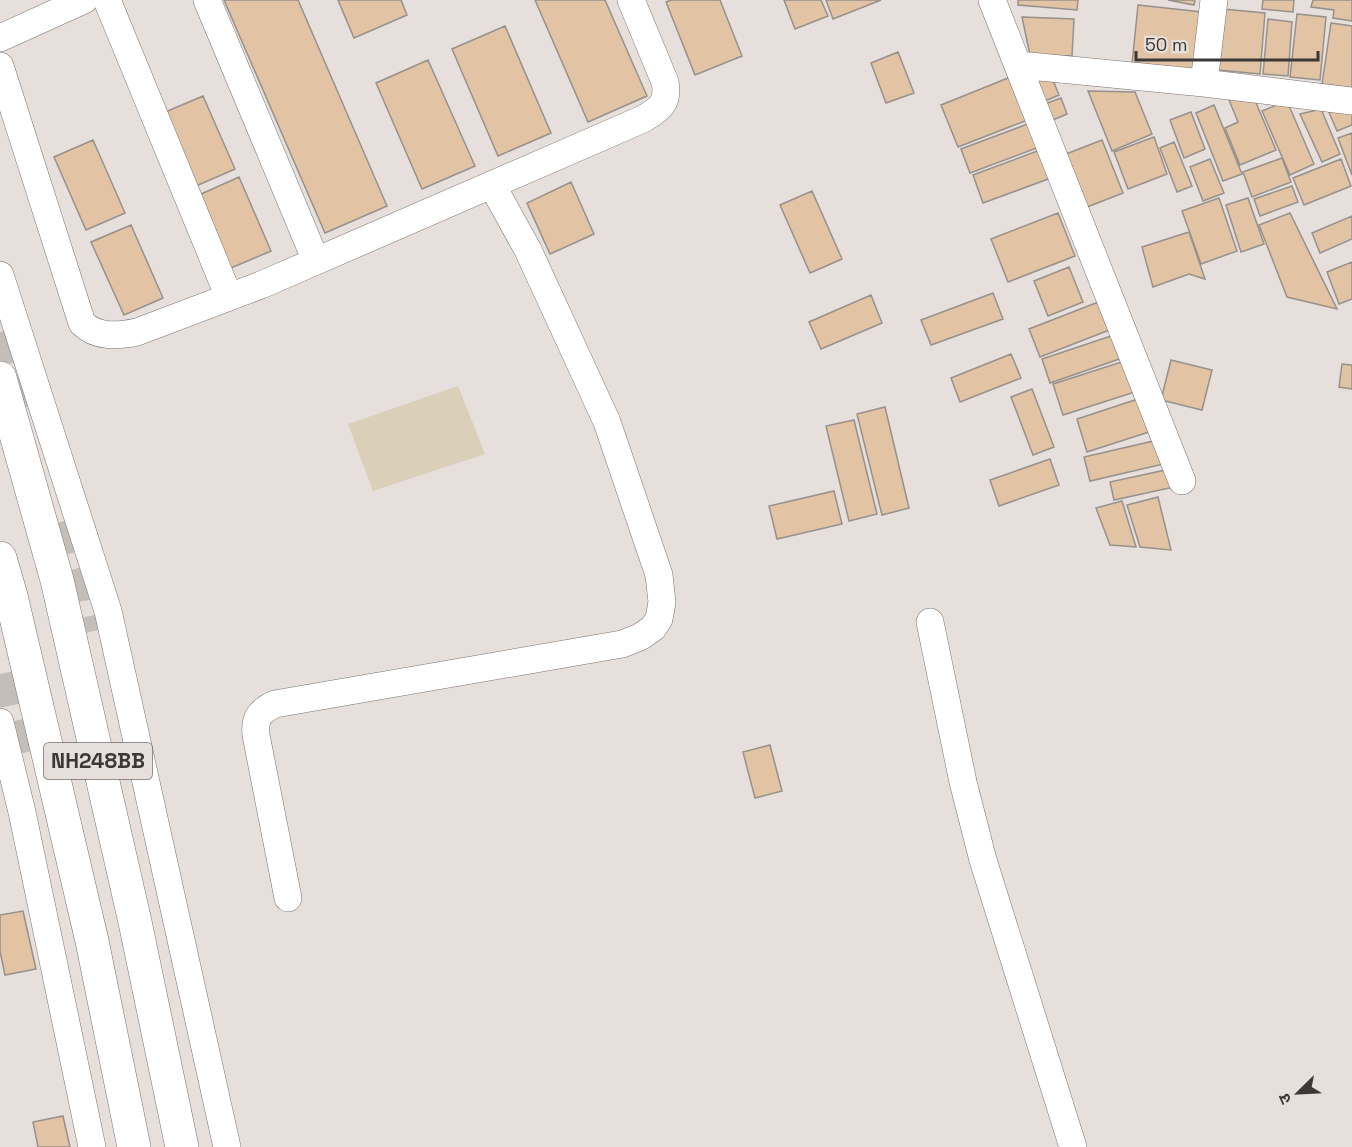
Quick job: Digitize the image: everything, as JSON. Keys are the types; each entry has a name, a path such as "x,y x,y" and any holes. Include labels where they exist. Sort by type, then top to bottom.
{"highway":[{"name":"NH248BB","path":"0,378 57,580 135,922 182,1147"},
{"name":"NH248BB","path":"0,558 11,596 92,941 134,1147"}],"street":[{"path":"0,38 84,0"},
{"path":"107,0 229,297"},
{"path":"207,0 316,261"},
{"path":"0,66 82,323 89,330 100,334 125,334 137,332 229,297 316,261 643,119 663,104 667,93 665,82 631,0"},
{"path":"992,0 1182,481"},
{"path":"1204,83 1214,0"},
{"path":"1019,65 1352,100"},
{"path":"288,898 256,735 257,716 262,710 274,704 622,644 647,633 659,619 663,602 659,574 607,422 528,250 492,185"},
{"path":"0,275 108,611 227,1147"},
{"path":"930,622 963,782 983,860 1073,1147"},
{"path":"0,722 22,812 92,1147"}],"shaded area":[{"path":"458,386 485,454 373,491 348,424"}],"building":[{"path":"224,0 298,0 387,206 325,233"},
{"path":"338,0 401,0 407,15 354,38"},
{"path":"535,0 605,0 647,96 588,122"},
{"path":"671,0 720,0 742,56 695,75 666,2"},
{"path":"784,0 821,0 828,16 795,29"},
{"path":"826,0 881,0 833,19"},
{"path":"1018,0 1078,0 1077,10 1018,5"},
{"path":"1168,0 1195,0 1194,5"},
{"path":"1263,0 1294,0 1293,12 1262,9"},
{"path":"1313,0 1352,0 1352,21 1333,18 1334,10 1311,7"},
{"path":"1138,5 1202,12 1196,71 1132,64"},
{"path":"1223,9 1265,13 1260,74 1218,70"},
{"path":"1297,14 1326,17 1320,80 1290,77"},
{"path":"1022,17 1074,19 1072,56 1030,55"},
{"path":"1268,19 1292,22 1288,76 1263,74"},
{"path":"1331,23 1352,26 1352,88 1322,84"},
{"path":"505,26 551,133 498,156 452,49"},
{"path":"898,52 914,93 886,103 871,63"},
{"path":"428,60 475,166 422,189 376,83"},
{"path":"1050,73 1059,95 1040,103 1030,81"},
{"path":"1013,76 1030,119 958,147 941,105"},
{"path":"1088,91 1135,92 1152,134 1112,151"},
{"path":"1251,91 1276,150 1240,165 1225,128 1238,122 1229,100"},
{"path":"203,96 235,169 196,186 163,113"},
{"path":"1061,98 1067,114 1048,122 1042,105"},
{"path":"1287,101 1314,164 1290,175 1262,111"},
{"path":"1214,105 1242,174 1223,181 1196,113"},
{"path":"1321,109 1340,154 1322,162 1300,114"},
{"path":"1352,109 1352,125 1337,131 1328,110"},
{"path":"1191,112 1205,149 1184,158 1170,120"},
{"path":"1033,122 1042,146 970,173 961,149"},
{"path":"1352,133 1352,175 1338,138"},
{"path":"1154,137 1167,174 1128,189 1114,152"},
{"path":"93,140 125,213 86,230 54,157"},
{"path":"1102,140 1123,193 1077,211 1056,158"},
{"path":"1174,142 1192,186 1177,192 1160,148"},
{"path":"1040,150 1051,178 983,203 973,175"},
{"path":"1282,158 1291,182 1252,197 1243,172"},
{"path":"1210,159 1224,193 1203,201 1190,167"},
{"path":"1341,159 1351,186 1304,205 1293,178"},
{"path":"239,177 271,251 231,268 199,195"},
{"path":"571,182 594,234 550,254 527,203"},
{"path":"1292,186 1298,202 1260,216 1254,199"},
{"path":"812,191 842,259 810,273 780,205"},
{"path":"1219,198 1237,251 1201,264 1182,211"},
{"path":"1248,198 1264,244 1241,252 1226,205"},
{"path":"1058,213 1075,256 1008,282 991,239"},
{"path":"1290,213 1337,309 1287,297 1259,225"},
{"path":"1352,216 1352,239 1320,253 1312,233"},
{"path":"131,225 163,298 124,315 91,242"},
{"path":"1189,232 1205,279 1189,274 1153,287 1142,247"},
{"path":"1352,262 1352,299 1339,304 1327,272"},
{"path":"1069,267 1083,302 1048,316 1034,281"},
{"path":"993,293 1003,319 931,345 921,320"},
{"path":"871,295 882,323 821,349 809,322"},
{"path":"1106,299 1117,327 1040,357 1029,329"},
{"path":"1120,333 1128,356 1050,383 1042,359"},
{"path":"1011,354 1021,378 960,402 951,378"},
{"path":"1131,359 1141,390 1063,415 1053,384"},
{"path":"1171,360 1212,370 1202,410 1161,400"},
{"path":"1342,364 1352,365 1352,389 1339,387"},
{"path":"1032,389 1054,447 1033,455 1011,397"},
{"path":"1144,397 1155,430 1087,452 1077,419"},
{"path":"885,407 909,508 882,515 857,414"},
{"path":"854,420 877,514 849,521 826,426"},
{"path":"1162,439 1168,463 1090,481 1084,457"},
{"path":"1050,459 1059,485 999,506 990,480"},
{"path":"1170,469 1174,487 1114,500 1110,482"},
{"path":"834,491 842,524 777,539 769,506"},
{"path":"1158,497 1171,550 1140,547 1127,505"},
{"path":"1122,501 1136,547 1110,545 1096,508"},
{"path":"770,745 782,791 755,798 743,752"},
{"path":"23,911 36,969 5,975 0,951 0,915"},
{"path":"63,1116 70,1147 38,1147 33,1122"}],"tunnel":[{"path":"0,332 23,408"},
{"path":"57,523 73,576 85,633"},
{"path":"0,674 17,755"}]}
